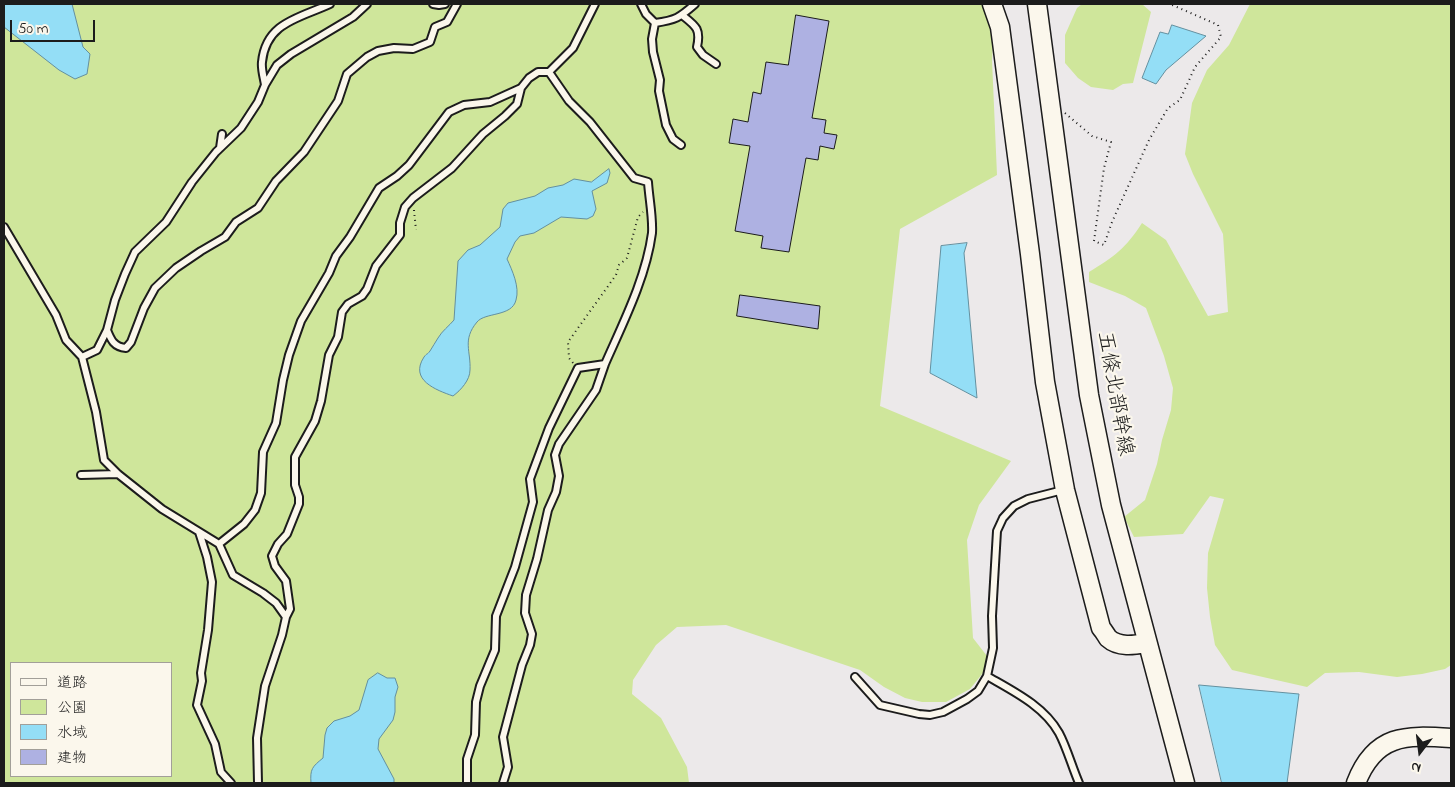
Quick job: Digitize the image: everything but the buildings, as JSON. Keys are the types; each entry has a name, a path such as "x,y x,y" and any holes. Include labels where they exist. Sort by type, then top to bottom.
{"street":[{"path":"992,4 1000,27 1045,382 1065,490 1101,628 1109,639 1120,644 1134,645 1147,643"},
{"name":"五條北部幹線","path":"1036,4 1089,395 1111,505 1185,783"},
{"path":"1356,783 1361,768 1369,758 1388,743 1411,737 1451,738"}],"lane":[{"path":"264,85 262,62 266,45 278,27 330,4"},
{"path":"82,357 97,350 107,330 115,300 135,252 166,222 192,182 220,148 240,128 258,102 264,85 277,65 352,17 367,4"},
{"path":"433,4 445,4"},
{"path":"107,330 112,342 119,347 126,348 132,342 144,308 155,288 176,268 225,237 236,222 258,208 276,181 304,152 338,102 348,74 367,57 378,51 394,48 413,49 430,42 435,27 446,22 456,4"},
{"path":"258,783 257,738 265,686 286,617 290,610 286,581 275,566 272,556 278,544 287,534 298,504 299,497 295,485 295,457 315,421 321,401 329,355 338,337 342,312 348,304 362,296 367,290 376,266 400,236 400,223 405,207 413,198 452,168 483,134 517,104 521,88 529,78 538,72 549,72 574,48 595,4"},
{"path":"642,4 646,14 655,22 671,21 695,4"},
{"path":"682,15 697,28 699,36 697,47 703,55 716,64"},
{"path":"655,22 652,39 653,52 660,80 659,91 666,125 673,139 681,145"},
{"path":"504,783 508,767 504,737 522,665 532,634 525,613 526,595 537,559 548,510 556,492 559,476 555,455 559,444 596,390 628,313 647,260 652,231 648,182 634,178 590,122 569,100 549,72"},
{"path":"219,544 244,524 256,510 261,493 263,452 276,423 289,354 300,321 329,273 336,256 350,237 368,204 379,188 397,176 414,160 449,112 464,104 490,102 521,88"},
{"path":"220,148 222,134"},
{"path":"4,227 56,315 66,340 82,357 96,412 104,460 118,474 162,509 219,544 232,574 276,603 286,617"},
{"path":"467,783 466,759 475,735 476,702 480,686 495,650 496,616 516,567 532,502 530,479 549,428 578,368 606,364"},
{"path":"82,475 118,474"},
{"path":"855,677 880,705 919,714 930,715 943,712 978,691 987,676 993,648 992,616 996,531 1003,518 1014,506 1028,499 1065,490"},
{"path":"199,532 212,582 208,630 200,673 202,681 197,706 215,744 221,772 231,783"},
{"path":"987,676 1017,693 1048,718 1059,734 1079,783"}],"path":[{"path":"1049,98 1092,136 1111,142 1104,168 1094,241 1104,245 1112,222 1149,140 1168,108 1180,100 1195,67 1221,37 1218,25 1170,4"},
{"path":"413,198 416,230"},
{"path":"578,368 569,358 568,342 616,275 619,265 628,258 638,217 650,206"}],"green space":[{"path":"4,4 986,4 994,30 992,60 997,175 900,229 880,406 1011,461 979,505 967,540 973,638 987,656 983,673 970,689 946,702 922,702 905,698 884,687 860,670 726,625 677,627 656,645 633,680 632,694 661,718 687,767 689,783 4,783"},
{"path":"1082,4 1142,4 1151,12 1133,83 1123,84 1113,90 1091,87 1078,78 1065,63 1065,35 1077,8"},
{"path":"1250,4 1451,4 1451,665 1445,669 1397,677 1359,672 1325,673 1307,687 1232,670 1215,645 1207,588 1208,553 1224,499 1210,496 1183,534 1134,537 1124,517 1145,500 1157,464 1171,410 1173,388 1164,356 1146,308 1125,296 1089,282 1089,272 1106,262 1119,251 1142,223 1166,240 1208,316 1228,312 1223,234 1185,154 1192,103 1207,70 1229,45"}],"water":[{"path":"4,4 72,4 83,47 90,54 87,74 75,79 59,70 4,27"},
{"path":"1172,25 1206,36 1166,70 1156,84 1142,78 1160,32 1168,34"},
{"path":"609,169 610,173 607,183 592,191 596,209 593,216 587,219 561,217 534,233 520,236 515,242 507,259 516,284 516,300 509,309 481,319 472,328 468,340 470,374 462,388 453,396 439,391 426,383 420,372 420,365 440,335 454,320 458,261 468,250 480,245 500,227 503,209 508,203 535,196 548,188 563,185 574,179 591,182"},
{"path":"967,243 964,253 977,398 930,373 941,246"},
{"path":"378,673 387,678 395,678 398,687 393,720 379,739 378,749 394,779 394,783 311,783 312,769 323,758 327,728 334,721 350,716 359,710 368,680"},
{"path":"1199,685 1299,694 1287,783 1222,783"}]}
